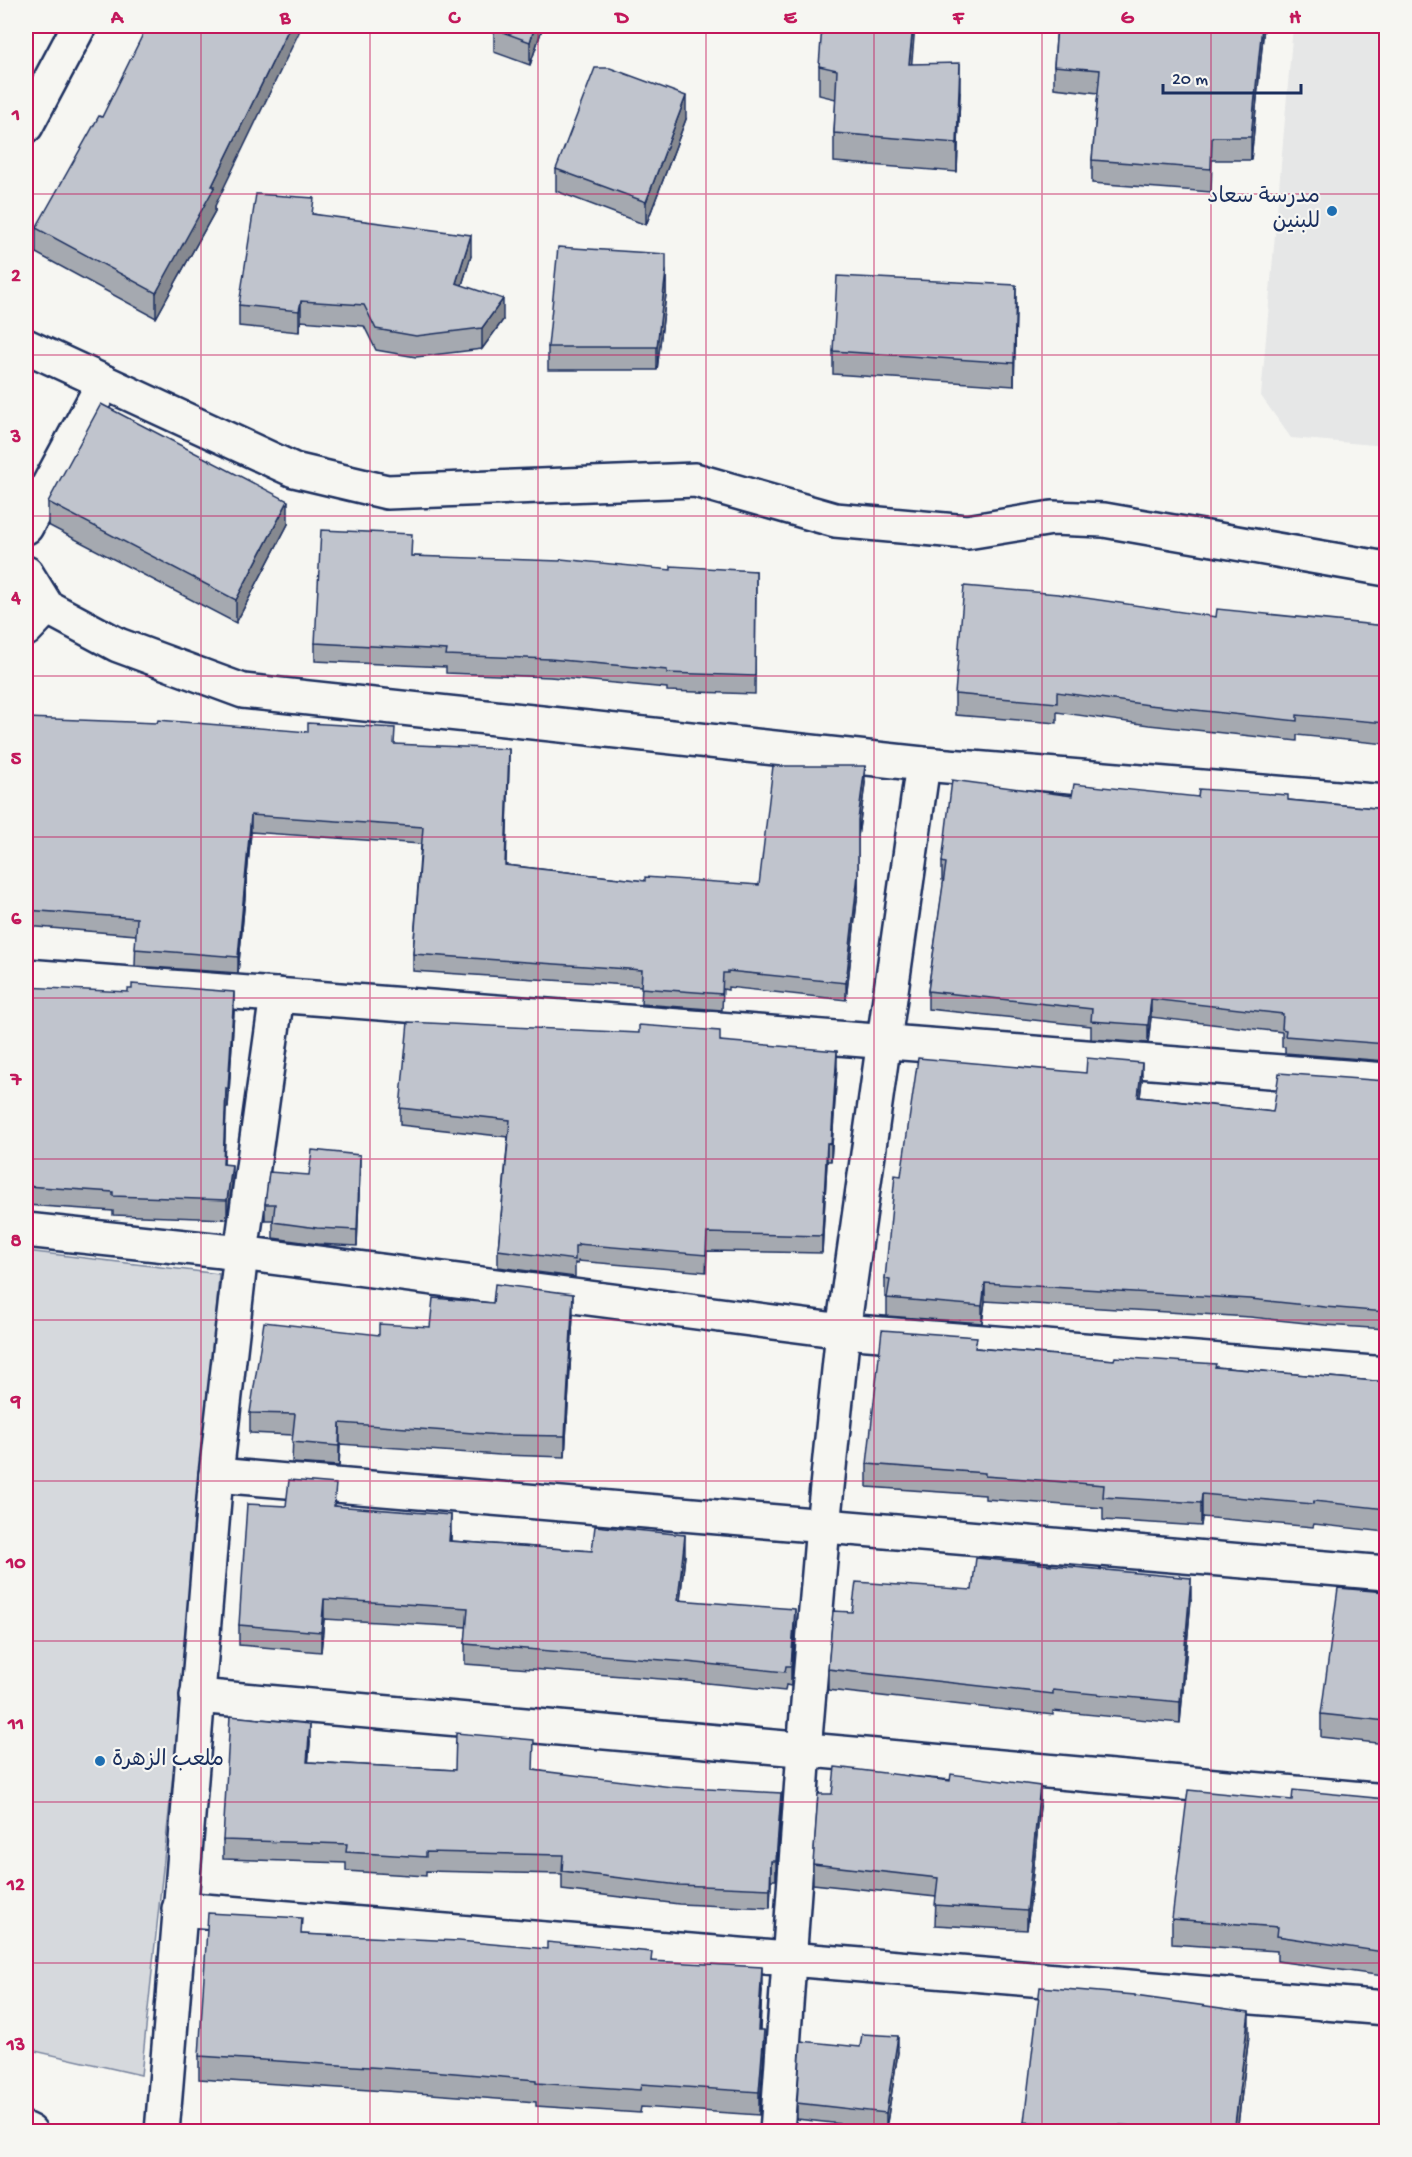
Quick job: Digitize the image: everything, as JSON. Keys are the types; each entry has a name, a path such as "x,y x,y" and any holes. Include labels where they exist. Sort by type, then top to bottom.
{"main road":[{"path":"26,126 79,26"},
{"path":"26,346 294,470 387,492 695,480 835,520 967,532 1052,518 1104,520 1386,569"},
{"path":"26,527 104,382"},
{"path":"26,573 36,618 118,645 243,691 923,764 1386,802"},
{"path":"777,2132 804,1750 823,1526 843,1331 923,764"},
{"path":"26,976 1386,1080"},
{"path":"162,2132 216,1475 241,1253 277,995"},
{"path":"26,1230 241,1253 843,1331 1386,1374"},
{"path":"216,1475 1386,1573"},
{"path":"197,1696 1386,1802"},
{"path":"179,1909 1386,2008"},
{"path":"26,2130 30,2132"}],"shaded area":[{"name":"مدرسة سعاد للبنين","path":"1293,26 1386,26 1386,446 1291,438 1261,396"},
{"name":"ملعب الزهرة","path":"26,1251 219,1274 205,1474 141,2075 26,2049"}],"building":[{"path":"147,26 290,26 212,186 215,186 156,293 36,228 99,116 102,117"},
{"path":"495,26 535,26 530,42 494,29"},
{"path":"822,26 913,26 909,64 960,63 957,143 834,133 837,70 819,66"},
{"path":"1057,26 1262,26 1251,137 1212,137 1211,169 1092,160 1100,70 1054,66"},
{"path":"595,68 610,68 686,96 646,202 556,169"},
{"path":"256,194 314,198 312,214 471,235 456,283 503,299 482,328 416,336 376,329 364,305 301,301 299,311 239,305"},
{"path":"558,247 666,254 657,347 548,347"},
{"path":"837,276 1016,285 1014,363 833,351"},
{"path":"101,404 288,501 236,600 48,502"},
{"path":"321,530 412,534 411,556 560,561 561,559 671,570 671,566 756,571 755,676 667,673 667,670 550,659 446,655 447,650 315,643"},
{"path":"964,586 1058,594 1216,617 1217,609 1386,626 1386,723 1297,715 1297,721 1149,705 1057,692 1057,703 955,694"},
{"path":"27,718 157,723 158,720 308,732 308,723 395,728 394,744 509,749 505,865 645,881 645,877 759,885 773,766 865,766 858,820 858,874 846,983 728,971 728,973 723,973 722,994 641,988 642,970 413,954 423,827 251,815 238,957 135,949 137,918 26,910"},
{"path":"952,780 1072,796 1074,784 1198,797 1199,789 1288,795 1288,800 1386,809 1386,1044 1285,1036 1286,1030 1282,1029 1283,1014 1151,999 1148,1025 1091,1021 1092,1009 928,991 946,863 942,862"},
{"path":"132,984 234,992 228,1089 226,1088 223,1164 232,1165 227,1200 113,1196 113,1192 26,1186 26,987 128,992 128,989 132,989"},
{"path":"408,1022 639,1033 639,1025 720,1031 720,1041 837,1051 831,1144 827,1143 822,1236 707,1233 706,1255 578,1244 575,1246 575,1260 498,1250 510,1120 400,1108"},
{"path":"918,1058 1086,1073 1087,1058 1142,1063 1138,1097 1273,1112 1279,1073 1386,1081 1386,1312 1250,1299 985,1283 982,1306 887,1298 890,1280 885,1279 895,1175 901,1176"},
{"path":"312,1150 360,1155 357,1230 317,1228 273,1222 275,1204 265,1204 269,1172 309,1175"},
{"path":"495,1284 573,1294 565,1436 500,1435 340,1423 339,1446 292,1442 295,1414 250,1413 264,1322 379,1335 379,1324 430,1327 433,1298 493,1303"},
{"path":"882,1330 977,1337 975,1348 1114,1360 1115,1357 1216,1364 1215,1367 1386,1382 1386,1509 1314,1501 1313,1504 1202,1494 1201,1503 1103,1497 1104,1485 867,1464"},
{"path":"289,1480 336,1484 334,1506 451,1515 449,1541 592,1551 595,1526 685,1535 678,1600 795,1609 791,1666 786,1666 785,1672 465,1644 468,1608 324,1599 321,1632 239,1625 247,1504 286,1506"},
{"path":"976,1558 1191,1578 1180,1702 1053,1690 1053,1694 828,1669 833,1611 852,1612 856,1582 972,1590"},
{"path":"1338,1588 1386,1592 1386,1721 1321,1714"},
{"path":"230,1716 310,1724 307,1762 455,1770 456,1733 534,1740 533,1770 672,1787 781,1793 776,1861 771,1861 770,1889 679,1885 562,1871 563,1855 426,1852 426,1857 346,1852 347,1844 223,1840"},
{"path":"835,1767 950,1781 951,1774 1040,1786 1027,1911 935,1905 938,1878 813,1864 818,1794 832,1794"},
{"path":"1188,1790 1292,1800 1293,1790 1386,1799 1386,1938 1383,1952 1277,1936 1278,1927 1172,1919"},
{"path":"208,1913 302,1918 301,1934 459,1941 547,1949 547,1942 652,1952 651,1961 762,1967 758,2030 764,2030 759,2092 641,2084 640,2090 536,2083 536,2080 431,2071 199,2056"},
{"path":"1040,1987 1135,1995 1249,2012 1234,2132 1024,2122"},
{"path":"862,2034 898,2036 886,2113 797,2103 801,2041 860,2047"}],"place":[{"name":"مدرسة سعاد للبنين","path":"1332,211"},
{"name":"ملعب الزهرة","path":"100,1761"}]}
